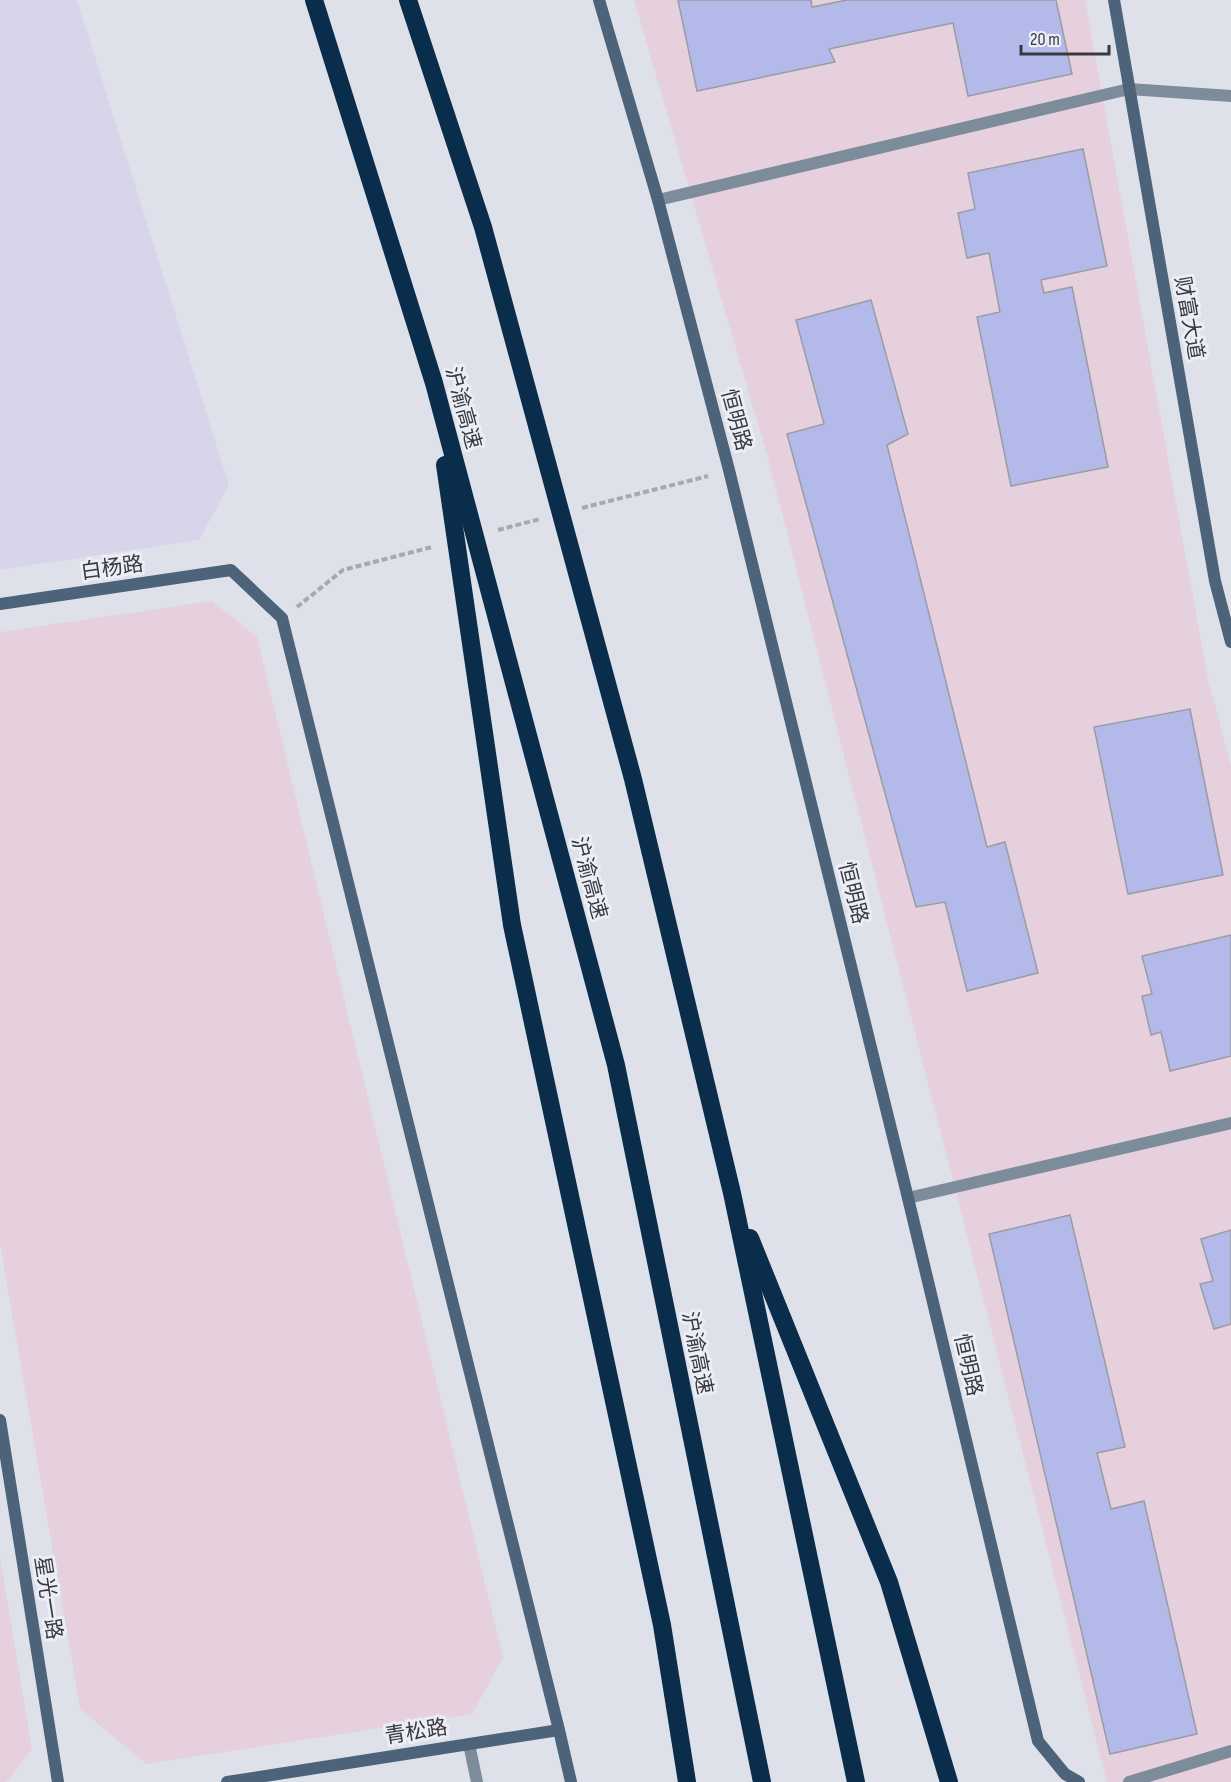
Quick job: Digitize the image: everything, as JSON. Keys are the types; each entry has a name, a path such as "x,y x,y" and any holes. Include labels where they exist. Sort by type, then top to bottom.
{"highway":[{"name":"沪渝高速","path":"315,0 434,383 616,1065 762,1782"},
{"path":"408,0 483,227 633,779 732,1193 856,1782"},
{"path":"434,383 512,925 662,1625 687,1782"},
{"path":"732,1193 889,1582 949,1782"}],"street":[{"name":"恒明路","path":"599,0 658,200 729,470 908,1198 1038,1740 1065,1774 1079,1782"},
{"name":"财富大道","path":"1114,0 1215,581 1231,642"},
{"path":"658,200 1129,89 1231,96"},
{"name":"白杨路","path":"0,604 231,570 282,618 559,1730"},
{"path":"908,1198 1231,1123"},
{"name":"星光一路","path":"0,1420 58,1782"},
{"path":"559,1730 571,1782"},
{"name":"青松路","path":"227,1782 559,1730"},
{"path":"469,1744 477,1782"},
{"path":"1129,1782 1231,1751"}],"shaded area":[{"path":"0,0 77,0 229,485 199,540 0,570"},
{"path":"634,0 1085,0 1208,679 1231,765 1231,1782 1107,1782 767,455"},
{"path":"212,601 257,637 503,1658 472,1714 146,1764 80,1709 0,1244 0,632"},
{"path":"0,1557 32,1749 6,1782 0,1782"}],"building":[{"path":"678,0 811,0 812,7 847,0 1056,0 1072,74 968,96 953,23 829,49 835,62 697,91"},
{"path":"1083,149 1107,266 1041,280 1044,293 1072,287 1108,467 1011,486 977,317 1000,312 989,253 967,258 958,213 975,209 968,173"},
{"path":"871,300 908,434 887,445 987,847 1005,842 1038,973 967,991 945,902 916,907 787,434 824,424 796,320"},
{"path":"1190,709 1223,875 1128,894 1094,727"},
{"path":"1231,935 1231,1056 1170,1071 1161,1032 1151,1035 1142,996 1152,994 1142,956"},
{"path":"1070,1215 1125,1447 1097,1453 1111,1509 1144,1501 1197,1734 1110,1754 989,1234"},
{"path":"1231,1230 1231,1324 1214,1329 1200,1284 1213,1281 1201,1239"}]}
